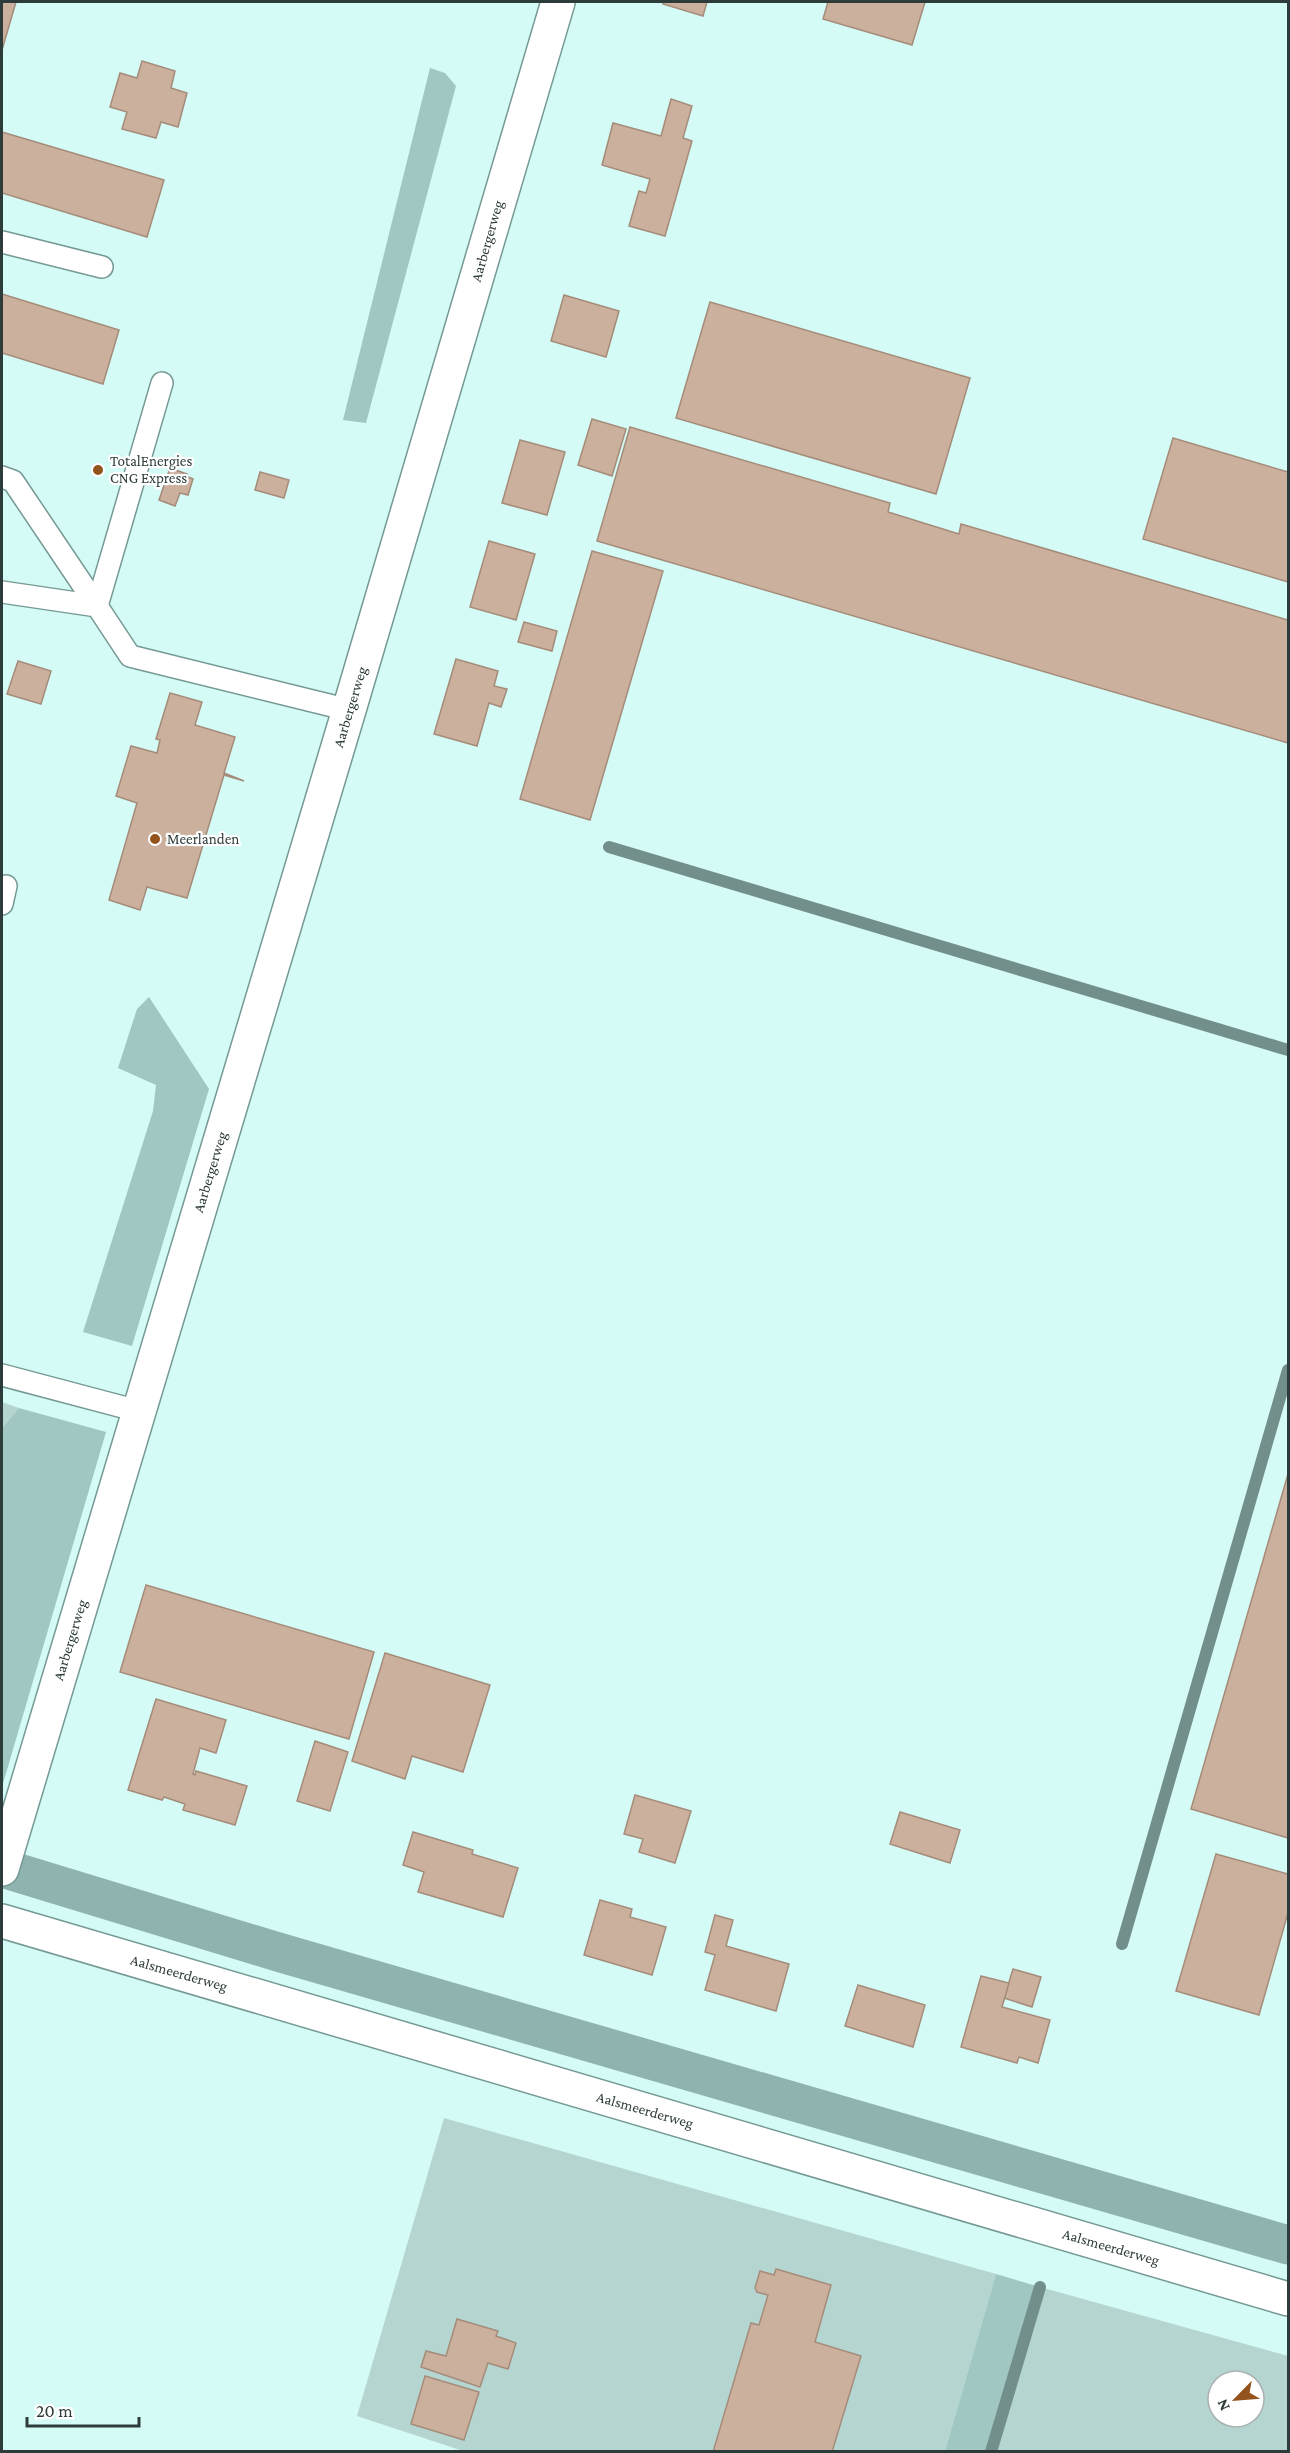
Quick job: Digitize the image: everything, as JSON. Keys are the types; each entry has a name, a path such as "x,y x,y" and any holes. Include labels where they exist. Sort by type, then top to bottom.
{"street":[{"name":"Aarbergerweg","path":"5,1859 558,2"},
{"name":"Aalsmeerderweg","path":"2,1921 1288,2299"}],"lane":[{"path":"2,242 102,267"},
{"path":"97,606 162,384"},
{"path":"2,477 13,481 130,656 349,710"},
{"path":"2,592 97,606"},
{"path":"2,1375 138,1411"}],"shaded area":[{"path":"2,1402 19,1408 2,1428"},
{"path":"444,2118 996,2274 945,2451 463,2451 357,2416"},
{"path":"1040,2287 1288,2356 1288,2451 991,2452"}],"green space":[{"path":"430,68 445,73 456,86 366,423 343,420"},
{"path":"149,997 209,1089 132,1346 83,1332 153,1111 156,1085 118,1068 137,1009"},
{"path":"19,1408 106,1432 2,1787 2,1428"},
{"path":"996,2274 1040,2287 991,2451 945,2451"}],"building":[{"path":"2,2 16,2 2,50"},
{"path":"663,2 707,2 703,16 663,4"},
{"path":"828,2 925,2 912,45 823,19"},
{"path":"142,61 175,71 171,88 187,93 178,127 161,122 156,138 122,129 127,112 110,107 120,73 137,78"},
{"path":"671,99 692,106 683,138 692,141 665,236 629,226 639,191 646,193 650,179 602,165 613,123 661,136"},
{"path":"2,132 164,180 147,237 2,193"},
{"path":"2,294 119,330 103,384 2,353"},
{"path":"564,295 619,311 606,357 551,341"},
{"path":"710,302 970,378 936,494 676,418"},
{"path":"592,419 626,429 612,476 578,465"},
{"path":"630,427 890,503 888,512 959,534 961,524 1288,620 1288,743 597,541"},
{"path":"1173,438 1288,472 1288,582 1143,539"},
{"path":"520,440 565,452 547,515 502,503"},
{"path":"170,468 187,474 186,476 193,479 188,495 180,493 175,506 159,500"},
{"path":"260,472 289,480 284,498 255,490"},
{"path":"489,541 535,554 516,620 470,607"},
{"path":"592,551 663,571 590,820 520,799"},
{"path":"524,622 557,631 552,651 518,642"},
{"path":"456,659 498,671 494,686 507,689 501,707 489,703 477,746 434,734"},
{"path":"18,661 51,671 41,704 7,694"},
{"path":"170,693 202,702 195,725 235,737 224,773 244,781 224,775 187,898 147,887 140,910 109,900 137,803 116,796 131,746 157,753 160,740 156,739"},
{"path":"1288,1474 1288,1838 1191,1809"},
{"path":"146,1585 374,1652 349,1739 120,1672"},
{"path":"385,1653 490,1685 463,1772 412,1756 405,1779 352,1761"},
{"path":"156,1699 226,1720 216,1753 200,1748 193,1774 195,1775 196,1771 247,1786 235,1825 183,1810 185,1804 164,1797 162,1800 128,1790"},
{"path":"315,1741 348,1752 330,1811 297,1801"},
{"path":"635,1795 691,1811 675,1863 639,1852 643,1839 624,1834"},
{"path":"900,1812 960,1830 950,1863 890,1844"},
{"path":"413,1832 473,1850 472,1854 518,1868 503,1917 418,1892 424,1872 403,1865"},
{"path":"1216,1854 1288,1874 1288,1913 1259,2015 1176,1991"},
{"path":"600,1900 632,1909 630,1917 666,1927 652,1975 584,1955"},
{"path":"715,1915 733,1920 726,1946 789,1964 776,2011 705,1990 715,1955 705,1952"},
{"path":"1013,1969 1041,1977 1032,2007 1004,1998"},
{"path":"981,1976 1009,1983 1002,2007 1050,2020 1038,2063 1019,2057 1017,2063 961,2047"},
{"path":"858,1985 925,2005 913,2047 845,2026"},
{"path":"776,2269 831,2285 815,2342 861,2356 832,2452 713,2452 751,2323 759,2325 768,2295 757,2292 755,2288 760,2271 774,2275"},
{"path":"457,2319 498,2331 496,2336 516,2343 508,2369 488,2363 480,2387 421,2367 426,2351 446,2356"},
{"path":"425,2376 479,2392 464,2440 411,2424"}],"waterway":[{"path":"609,847 1288,1050"},
{"path":"1122,1944 1288,1370"},
{"path":"2,1868 278,1952 1288,2245"},
{"path":"991,2452 1040,2287"}],"place":[{"name":"TotalEnergies CNG Express","path":"98,470"},
{"name":"Meerlanden","path":"155,839"}]}
